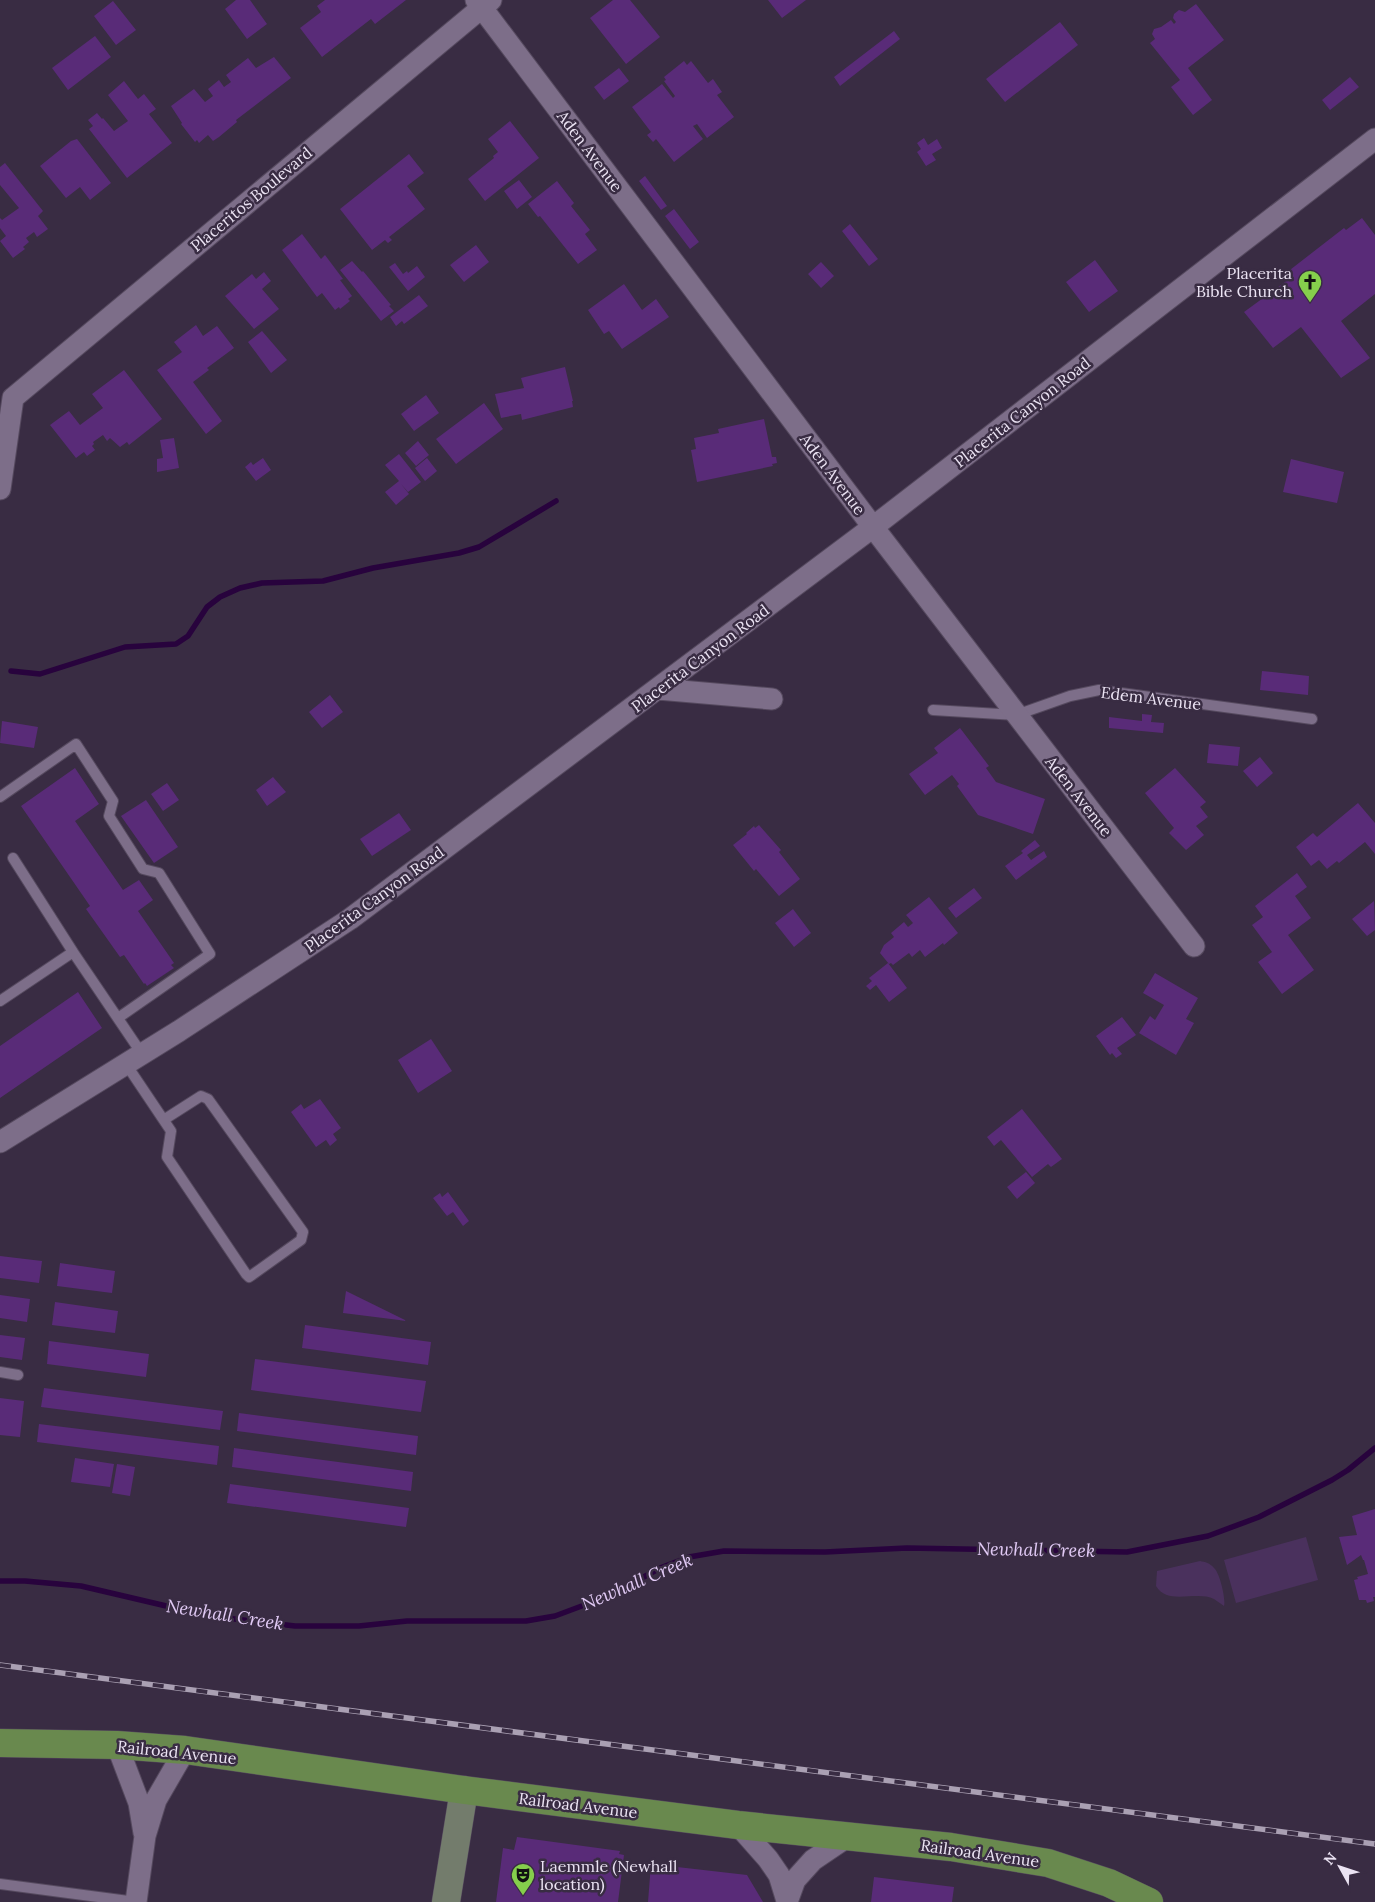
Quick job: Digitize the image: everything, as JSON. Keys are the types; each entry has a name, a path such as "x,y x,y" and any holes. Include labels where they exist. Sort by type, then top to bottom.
{"main road":[{"name":"Railroad Avenue","path":"0,1743 116,1745 185,1750 464,1790 738,1825 951,1847 1048,1863 1090,1875 1136,1899"},
{"path":"446,1902 464,1790"}],"street":[{"name":"Placeritos Boulevard","path":"4,394 483,2"},
{"name":"Aden Avenue","path":"483,2 873,527 1194,946"},
{"name":"Placerita Canyon Road","path":"0,1142 134,1059 350,919 873,527 1374,142"},
{"path":"0,489 4,394"},
{"path":"658,689 772,699"},
{"path":"116,1745 139,1803 145,1836"},
{"path":"136,1902 145,1836 156,1800 185,1750"},
{"path":"738,1825 768,1859 779,1875 787,1902"},
{"path":"787,1902 795,1880 813,1860 847,1837"}],"lane":[{"name":"Edem Avenue","path":"933,710 1016,715 1070,696 1099,690 1312,719"},
{"path":"0,798 76,744 113,801 109,816 142,869 159,872 210,954 118,1018"},
{"path":"13,858 118,1018 134,1059 165,1119 171,1130 167,1157 246,1274 249,1277 301,1240 302,1232 208,1099 201,1096 165,1119"},
{"path":"0,1001 73,952"},
{"path":"0,1372 18,1375"},
{"path":"0,1884 136,1902"}],"shaded area":[{"path":"1306,1537 1318,1580 1236,1603 1224,1560"},
{"path":"1200,1561 1206,1562 1216,1571 1222,1587 1224,1606 1214,1599 1207,1597 1175,1597 1168,1595 1161,1592 1156,1586 1157,1571"}],"building":[{"path":"236,0 250,0 267,24 247,39 225,9"},
{"path":"325,0 406,0 375,24 371,19 322,57 300,28 321,12 317,6"},
{"path":"613,0 630,0 660,37 626,64 590,18"},
{"path":"768,0 806,0 782,18"},
{"path":"113,1 136,30 116,45 94,16"},
{"path":"1196,4 1224,40 1188,68 1212,100 1193,115 1171,87 1180,80 1150,43 1155,39 1152,34 1154,29 1161,27 1171,20 1174,24 1176,22 1173,18 1174,14 1179,10 1185,12"},
{"path":"1060,22 1078,45 1005,102 986,79"},
{"path":"894,31 900,39 840,86 834,77"},
{"path":"95,36 111,57 68,90 52,68"},
{"path":"274,57 291,78 236,120 237,122 213,141 208,135 199,143 197,140 195,142 181,124 171,106 194,89 205,102 213,96 208,89 219,80 224,87 231,82 226,75 248,58 256,68"},
{"path":"684,61 687,65 691,61 708,83 713,79 722,92 717,95 734,117 707,138 697,124 693,126 703,139 674,162 656,139 653,142 647,135 651,132 632,107 662,84 673,98 675,96 664,81 666,80 664,77"},
{"path":"619,68 629,81 604,100 594,87"},
{"path":"1350,77 1359,87 1330,110 1322,100"},
{"path":"124,81 138,99 144,94 156,109 149,114 172,143 127,178 89,129 93,126 88,120 97,113 114,131 128,121 108,95"},
{"path":"510,121 539,158 485,201 468,179 494,158 493,156 498,152 488,139"},
{"path":"924,138 928,145 937,139 942,148 932,154 936,160 926,166 917,152 921,149 917,143"},
{"path":"77,139 111,183 90,200 80,187 66,198 40,166 71,141"},
{"path":"409,154 424,173 407,186 425,209 389,237 392,240 388,243 385,240 372,250 340,209"},
{"path":"5,163 43,211 38,216 48,229 37,237 34,232 26,238 29,242 23,247 25,249 13,258 0,241 6,236 0,228 0,218 2,220 19,208 0,185 0,167"},
{"path":"645,176 667,206 661,210 639,181"},
{"path":"519,180 532,197 517,209 504,191"},
{"path":"557,181 574,203 571,206 590,230 585,234 597,250 578,264 540,216 538,217 528,204"},
{"path":"674,209 699,242 690,249 665,216"},
{"name":"Placerita Bible Church","path":"1362,218 1375,235 1375,294 1341,321 1370,358 1341,378 1301,327 1273,348 1244,312 1289,279 1286,273 1344,228 1346,230"},
{"path":"850,224 878,259 869,266 842,231"},
{"path":"302,234 321,259 325,255 343,279 340,280 352,296 348,299 350,301 340,309 339,307 335,310 322,293 317,297 282,250"},
{"path":"476,245 489,262 464,282 450,265"},
{"path":"1095,260 1118,291 1089,312 1066,282"},
{"path":"352,261 363,271 394,311 381,321 340,270"},
{"path":"821,262 834,276 821,288 808,274"},
{"path":"395,263 403,274 407,271 408,273 417,266 425,277 408,291 389,267"},
{"path":"264,272 271,281 262,289 279,309 254,329 225,296 252,274 256,279"},
{"path":"624,284 642,310 656,299 669,317 622,349 609,331 604,334 588,310"},
{"path":"419,295 428,306 404,324 402,321 396,326 390,317"},
{"path":"196,325 203,336 217,326 234,348 207,368 209,370 193,382 222,421 206,434 157,370 182,352 174,342"},
{"path":"262,331 287,360 271,373 248,342"},
{"path":"565,367 573,407 522,420 521,414 501,418 495,394 524,388 521,378"},
{"path":"124,370 162,419 129,445 127,442 120,447 110,438 107,441 103,435 93,442 92,446 95,450 87,456 84,452 76,458 50,425 69,411 80,425 103,408 92,394"},
{"path":"426,395 439,413 414,431 401,414"},
{"path":"484,403 503,429 456,464 436,439"},
{"path":"764,419 772,457 776,457 777,463 772,464 773,466 697,482 691,450 696,449 694,438 719,433 718,429"},
{"path":"174,438 179,468 157,472 157,459 163,458 160,440"},
{"path":"418,441 429,455 416,466 405,453"},
{"path":"399,454 421,482 408,492 401,484 409,494 396,505 385,492 399,481 385,465"},
{"path":"263,458 271,470 256,481 245,467 251,462 253,465"},
{"path":"427,458 437,471 425,481 415,468"},
{"path":"1291,459 1344,472 1337,503 1283,492"},
{"path":"1262,671 1309,676 1308,695 1260,690"},
{"path":"330,695 343,712 322,728 309,712"},
{"path":"1142,714 1152,715 1151,722 1164,723 1163,733 1109,728 1109,717 1142,721"},
{"path":"2,721 38,727 34,748 0,743"},
{"path":"960,728 989,766 986,768 996,782 1045,799 1033,834 978,815 957,786 959,784 952,775 925,795 909,774 938,753 934,748"},
{"path":"1209,744 1240,747 1238,766 1207,763"},
{"path":"1260,757 1273,773 1257,787 1243,771"},
{"path":"75,768 99,804 75,821 123,890 139,880 153,900 138,911 174,963 171,965 174,968 147,986 124,955 120,957 86,909 90,906 21,806"},
{"path":"1175,768 1206,802 1200,807 1208,817 1196,826 1204,835 1186,850 1169,833 1174,828 1145,793"},
{"path":"273,777 286,792 267,806 256,790"},
{"path":"167,783 179,800 163,811 151,794"},
{"path":"146,800 178,847 154,863 121,816"},
{"path":"1358,803 1375,823 1375,854 1365,842 1339,863 1337,861 1327,869 1319,860 1311,866 1296,847 1313,833 1317,837"},
{"path":"399,813 411,830 372,856 360,839"},
{"path":"759,825 781,850 779,852 800,879 779,896 756,869 754,871 733,845 754,826 755,828"},
{"path":"1035,840 1040,846 1027,855 1031,860 1044,851 1047,857 1016,880 1005,866 1023,853 1021,851"},
{"path":"1297,873 1307,887 1295,896 1311,918 1288,935 1314,970 1282,994 1258,962 1272,952 1252,925 1263,917 1255,906"},
{"path":"974,888 982,898 956,918 948,908"},
{"path":"929,897 958,933 925,957 920,950 912,957 909,953 893,965 889,964 880,953 884,945 894,937 891,933 904,922 908,927 913,923 906,915"},
{"path":"1374,901 1375,930 1367,936 1352,919"},
{"path":"793,909 811,933 794,947 775,923"},
{"path":"888,963 907,988 889,1002 876,985 870,990 866,986 872,981 869,978"},
{"path":"1155,973 1198,998 1186,1019 1194,1023 1176,1055 1139,1033 1150,1016 1155,1020 1164,1005 1143,993"},
{"path":"78,992 102,1028 0,1098 0,1046"},
{"path":"1122,1017 1136,1035 1117,1048 1122,1054 1116,1058 1112,1053 1110,1055 1096,1036"},
{"path":"431,1039 452,1071 418,1093 398,1060"},
{"path":"320,1099 341,1128 333,1134 337,1140 330,1146 326,1140 316,1147 291,1112 301,1104 304,1109"},
{"path":"1022,1109 1062,1159 1051,1167 1048,1164 1032,1177 1001,1140 994,1146 987,1137"},
{"path":"1026,1172 1035,1183 1017,1199 1007,1187"},
{"path":"448,1192 469,1221 463,1226 453,1212 447,1216 433,1198 440,1193 442,1197"},
{"path":"0,1256 42,1261 39,1283 0,1278"},
{"path":"60,1263 115,1271 112,1293 57,1286"},
{"path":"346,1291 407,1321 343,1313"},
{"path":"0,1295 30,1299 27,1322 0,1318"},
{"path":"55,1302 118,1311 115,1333 52,1325"},
{"path":"305,1325 431,1342 428,1365 302,1348"},
{"path":"0,1335 25,1338 22,1360 0,1357"},
{"path":"49,1341 149,1354 146,1377 47,1364"},
{"path":"255,1359 426,1381 421,1412 251,1390"},
{"path":"44,1388 223,1411 220,1430 41,1407"},
{"path":"0,1398 24,1401 20,1437 0,1435"},
{"path":"239,1413 418,1436 416,1455 237,1431"},
{"path":"39,1424 219,1446 217,1465 37,1442"},
{"path":"234,1448 413,1472 411,1491 232,1467"},
{"path":"75,1458 114,1464 110,1487 71,1482"},
{"path":"117,1464 135,1467 130,1496 112,1493"},
{"path":"230,1484 409,1508 406,1527 227,1503"},
{"path":"1375,1509 1375,1597 1373,1597 1374,1601 1367,1603 1366,1600 1359,1600 1354,1580 1358,1579 1357,1577 1368,1574 1364,1560 1361,1555 1347,1565 1339,1537 1357,1535 1352,1516"},
{"path":"517,1837 620,1851 619,1854 624,1855 618,1902 496,1902 503,1848 514,1850"},
{"path":"651,1864 747,1875 763,1902 648,1902"},
{"path":"874,1877 954,1887 952,1902 871,1902"}],"waterway":[{"path":"11,671 40,674 125,647 176,644 188,636 207,607 220,597 240,588 262,583 323,581 373,568 459,553 479,547 556,501"},
{"name":"Newhall Creek","path":"0,1581 25,1581 81,1586 209,1616 295,1626 359,1626 407,1621 526,1621 555,1616 613,1594 660,1568 689,1557 724,1551 825,1552 907,1548 1127,1552 1208,1536 1259,1517 1332,1480 1348,1470 1375,1448"}],"railway":[{"path":"0,1665 1375,1844"}],"place":[{"name":"Placerita Bible Church","path":"1310,303"},
{"name":"Laemmle (Newhall location)","path":"523,1896"}]}
